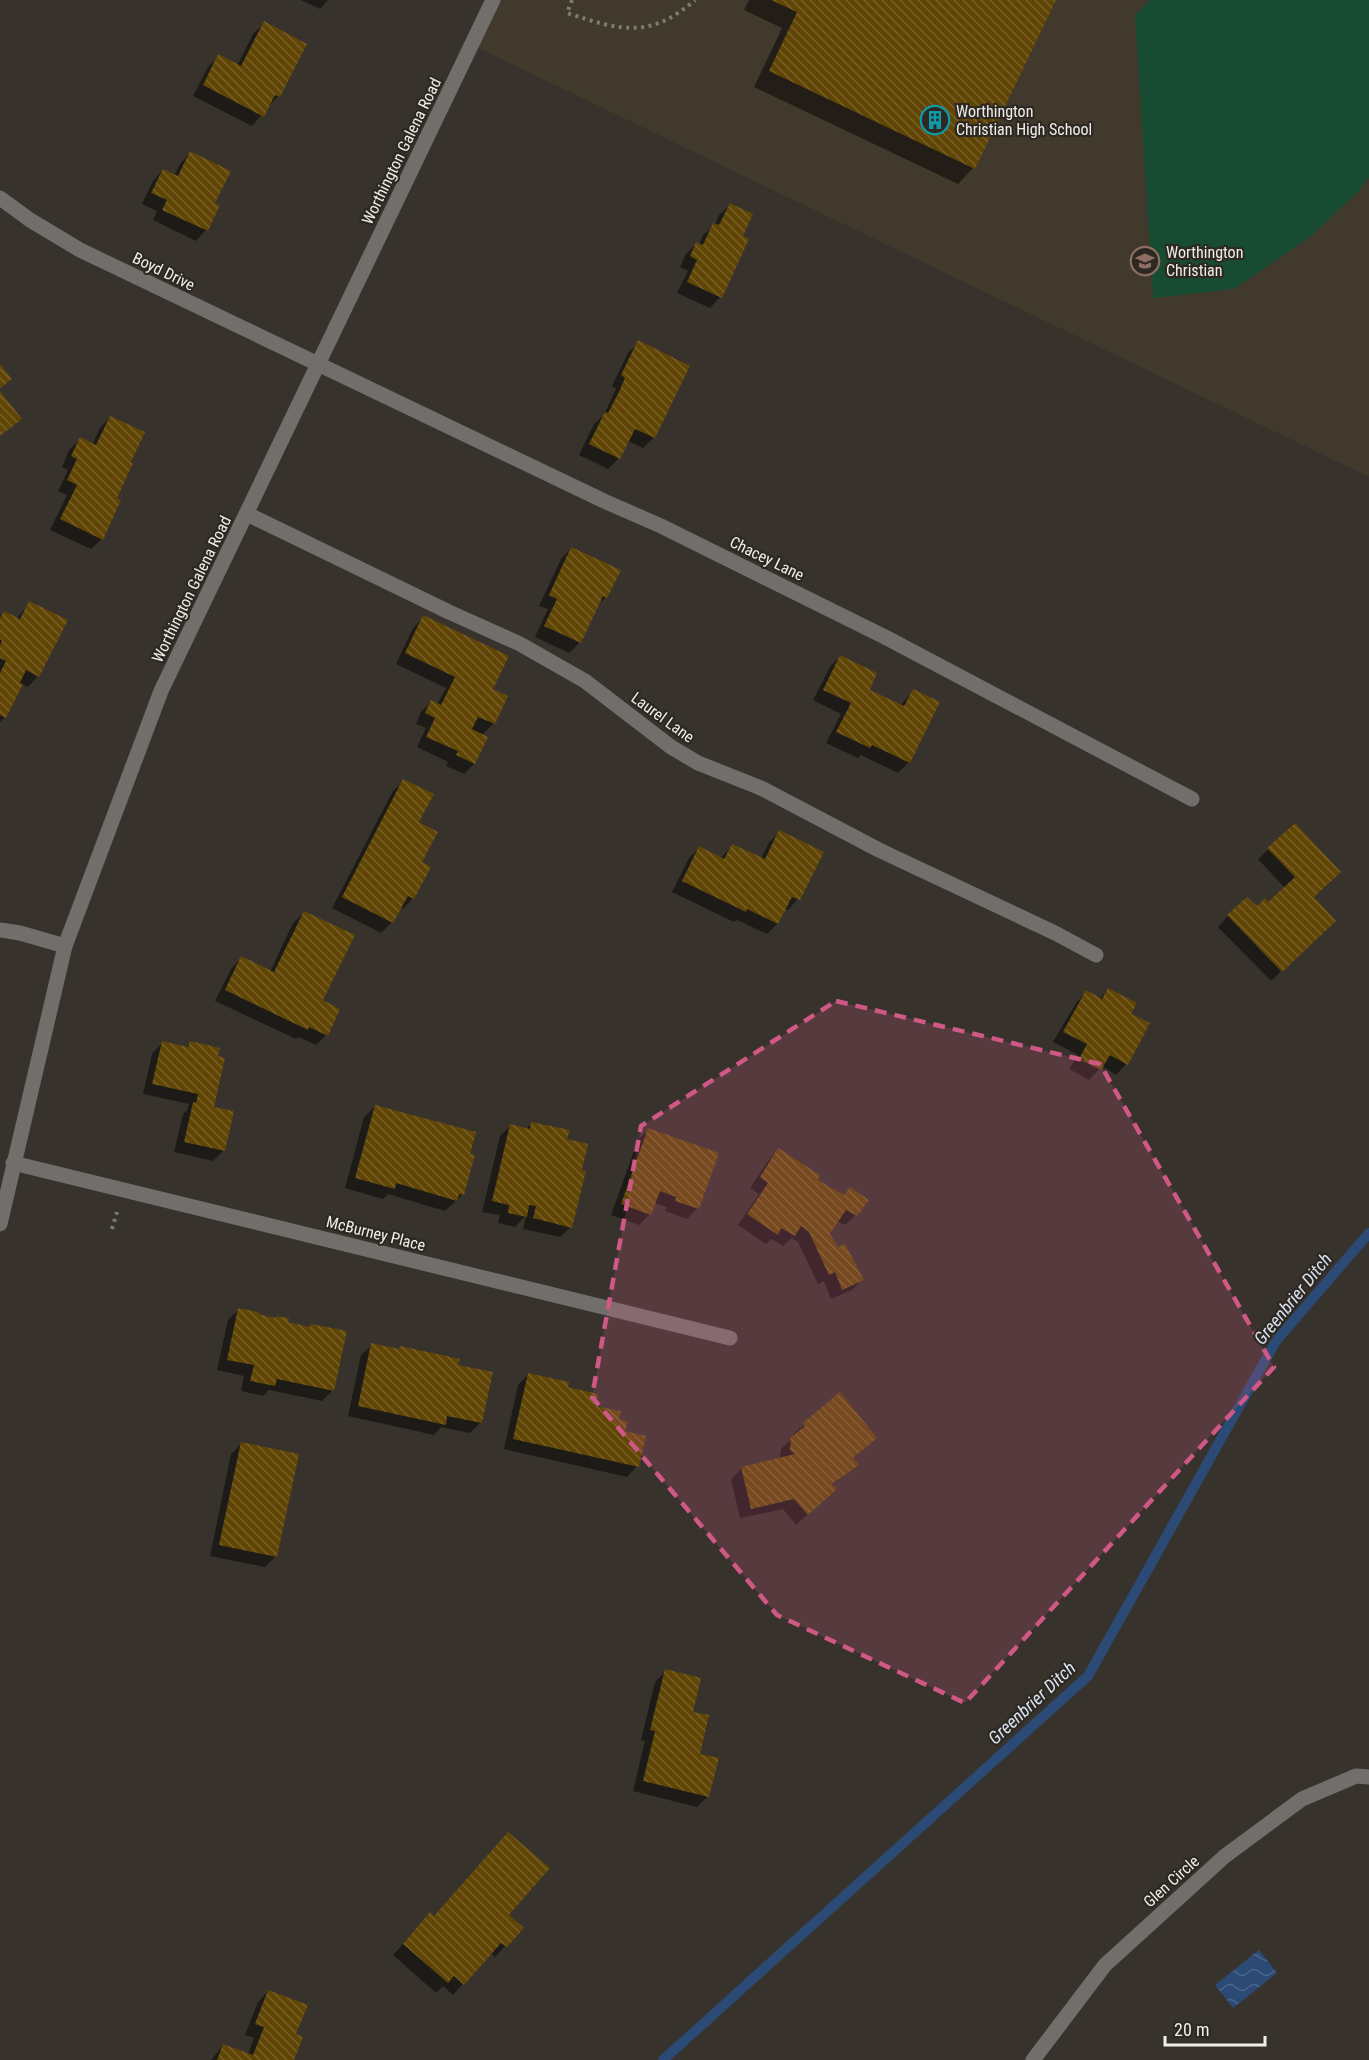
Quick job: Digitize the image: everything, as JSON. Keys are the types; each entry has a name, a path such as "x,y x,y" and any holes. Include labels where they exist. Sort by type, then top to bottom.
{"street":[{"name":"Worthington Galena Road","path":"0,1224 65,946 161,691 493,0"},
{"name":"Boyd Drive","path":"0,198 30,220 80,250 319,366"},
{"name":"Chacey Lane","path":"319,366 661,526 864,626 1192,799"},
{"name":"Laurel Lane","path":"247,514 520,644 585,681 671,747 698,763 760,788 879,850 1055,933 1096,955"},
{"path":"0,930 65,946"},
{"name":"McBurney Place","path":"13,1163 730,1338"},
{"name":"Glen Circle","path":"1033,2060 1105,1965 1224,1856 1302,1799 1356,1776 1369,1777"}],"path":[{"path":"572,0 567,13 612,27 636,28 666,22 695,0"}],"highlighted area":[{"path":"836,1001 1100,1064 1274,1367 965,1703 777,1615 592,1397 641,1126"}],"shaded area":[{"name":"Worthington Christian","path":"493,0 1369,0 1369,477 472,45"}],"green space":[{"path":"1149,0 1369,0 1369,177 1358,192 1310,237 1234,289 1153,298 1135,16"}],"water":[{"path":"1259,1950 1277,1973 1233,2008 1215,1985"}],"building":[{"name":"Worthington Christian High School","path":"771,0 1056,0 975,169 769,71 797,12"},
{"path":"264,21 307,44 280,97 275,95 264,117 203,85 218,54 241,66"},
{"path":"190,151 231,171 215,203 220,205 208,231 162,210 167,200 151,193 163,169 178,176"},
{"path":"730,203 753,214 743,236 749,239 722,298 687,282 697,260 690,256 696,242 703,245 713,223 719,225"},
{"path":"638,340 690,366 655,438 635,429 620,459 589,444 605,412 608,413 619,392 625,378 621,375"},
{"path":"0,364 12,379 0,388"},
{"path":"0,391 22,419 0,436"},
{"path":"110,416 145,432 117,498 121,500 103,540 60,519 77,485 67,480 77,459 71,456 80,437 96,445"},
{"path":"571,547 621,570 607,598 603,596 581,643 544,626 557,599 549,595"},
{"path":"29,601 68,620 39,677 26,670 20,683 23,684 6,718 0,715 0,673 6,661 0,658 2,641 0,639 0,618 4,611 20,619"},
{"path":"423,615 509,656 493,689 508,696 495,724 478,717 472,729 488,737 475,764 456,755 458,751 426,737 435,718 425,713 431,700 441,705 455,677 405,653"},
{"path":"840,655 877,673 870,690 904,706 913,689 940,702 910,763 872,745 870,748 836,732 851,703 823,690"},
{"path":"403,779 434,794 419,822 438,832 422,862 431,867 414,899 408,896 393,923 342,897"},
{"path":"1295,823 1341,872 1314,897 1336,921 1282,972 1227,915 1247,897 1257,906 1265,898 1268,902 1295,877 1267,848"},
{"path":"779,830 824,852 800,900 792,897 778,924 747,909 746,912 682,881 699,846 724,859 732,844 765,859"},
{"path":"304,911 355,935 323,1000 340,1009 328,1036 309,1027 308,1030 225,990 241,956 274,972"},
{"path":"1108,988 1137,1003 1131,1014 1150,1023 1128,1065 1110,1055 1101,1070 1079,1059 1087,1044 1063,1032 1086,990 1102,999"},
{"path":"162,1041 188,1047 190,1041 220,1048 218,1056 225,1058 214,1107 234,1111 225,1151 184,1142 193,1102 196,1103 198,1094 152,1084"},
{"path":"375,1105 476,1132 470,1154 475,1155 464,1195 459,1194 457,1201 396,1183 395,1189 355,1178"},
{"path":"531,1122 570,1130 567,1139 588,1144 582,1170 586,1171 572,1228 533,1218 536,1206 529,1205 527,1217 508,1213 509,1205 492,1201 510,1124 530,1129"},
{"path":"648,1128 719,1153 699,1209 675,1201 676,1197 660,1191 651,1215 621,1204"},
{"path":"778,1148 820,1175 818,1180 844,1195 850,1187 869,1200 857,1216 846,1210 830,1234 838,1247 845,1244 864,1280 842,1290 835,1272 829,1275 809,1232 801,1226 795,1236 781,1228 778,1235 747,1214 768,1183 760,1177"},
{"path":"238,1308 275,1318 276,1316 289,1318 288,1322 310,1327 311,1324 347,1331 334,1391 277,1379 275,1386 250,1381 254,1365 227,1360"},
{"path":"371,1343 399,1349 400,1346 460,1359 458,1365 493,1372 482,1423 447,1416 446,1425 358,1406"},
{"path":"528,1373 569,1382 568,1387 598,1394 595,1406 621,1411 619,1419 628,1422 625,1431 646,1436 639,1467 513,1439"},
{"path":"840,1392 877,1438 853,1458 859,1465 832,1484 837,1489 808,1515 794,1499 751,1509 741,1467 795,1454 790,1450 791,1437 805,1426 803,1423"},
{"path":"241,1442 299,1454 277,1557 219,1545"},
{"path":"665,1669 701,1678 693,1712 709,1715 700,1754 719,1758 709,1797 643,1781 655,1731 650,1730"},
{"path":"508,1832 550,1868 509,1915 524,1928 507,1947 501,1943 464,1985 454,1976 448,1983 403,1944 430,1912 434,1916"},
{"path":"268,1990 308,2005 296,2034 303,2037 294,2060 217,2060 223,2044 253,2055 264,2027 255,2024"}],"waterway":[{"name":"Greenbrier Ditch","path":"663,2060 1088,1676 1276,1341 1369,1233"}],"place":[{"name":"Worthington Christian High School","path":"935,120"},
{"name":"Worthington Christian","path":"1145,261"}]}
